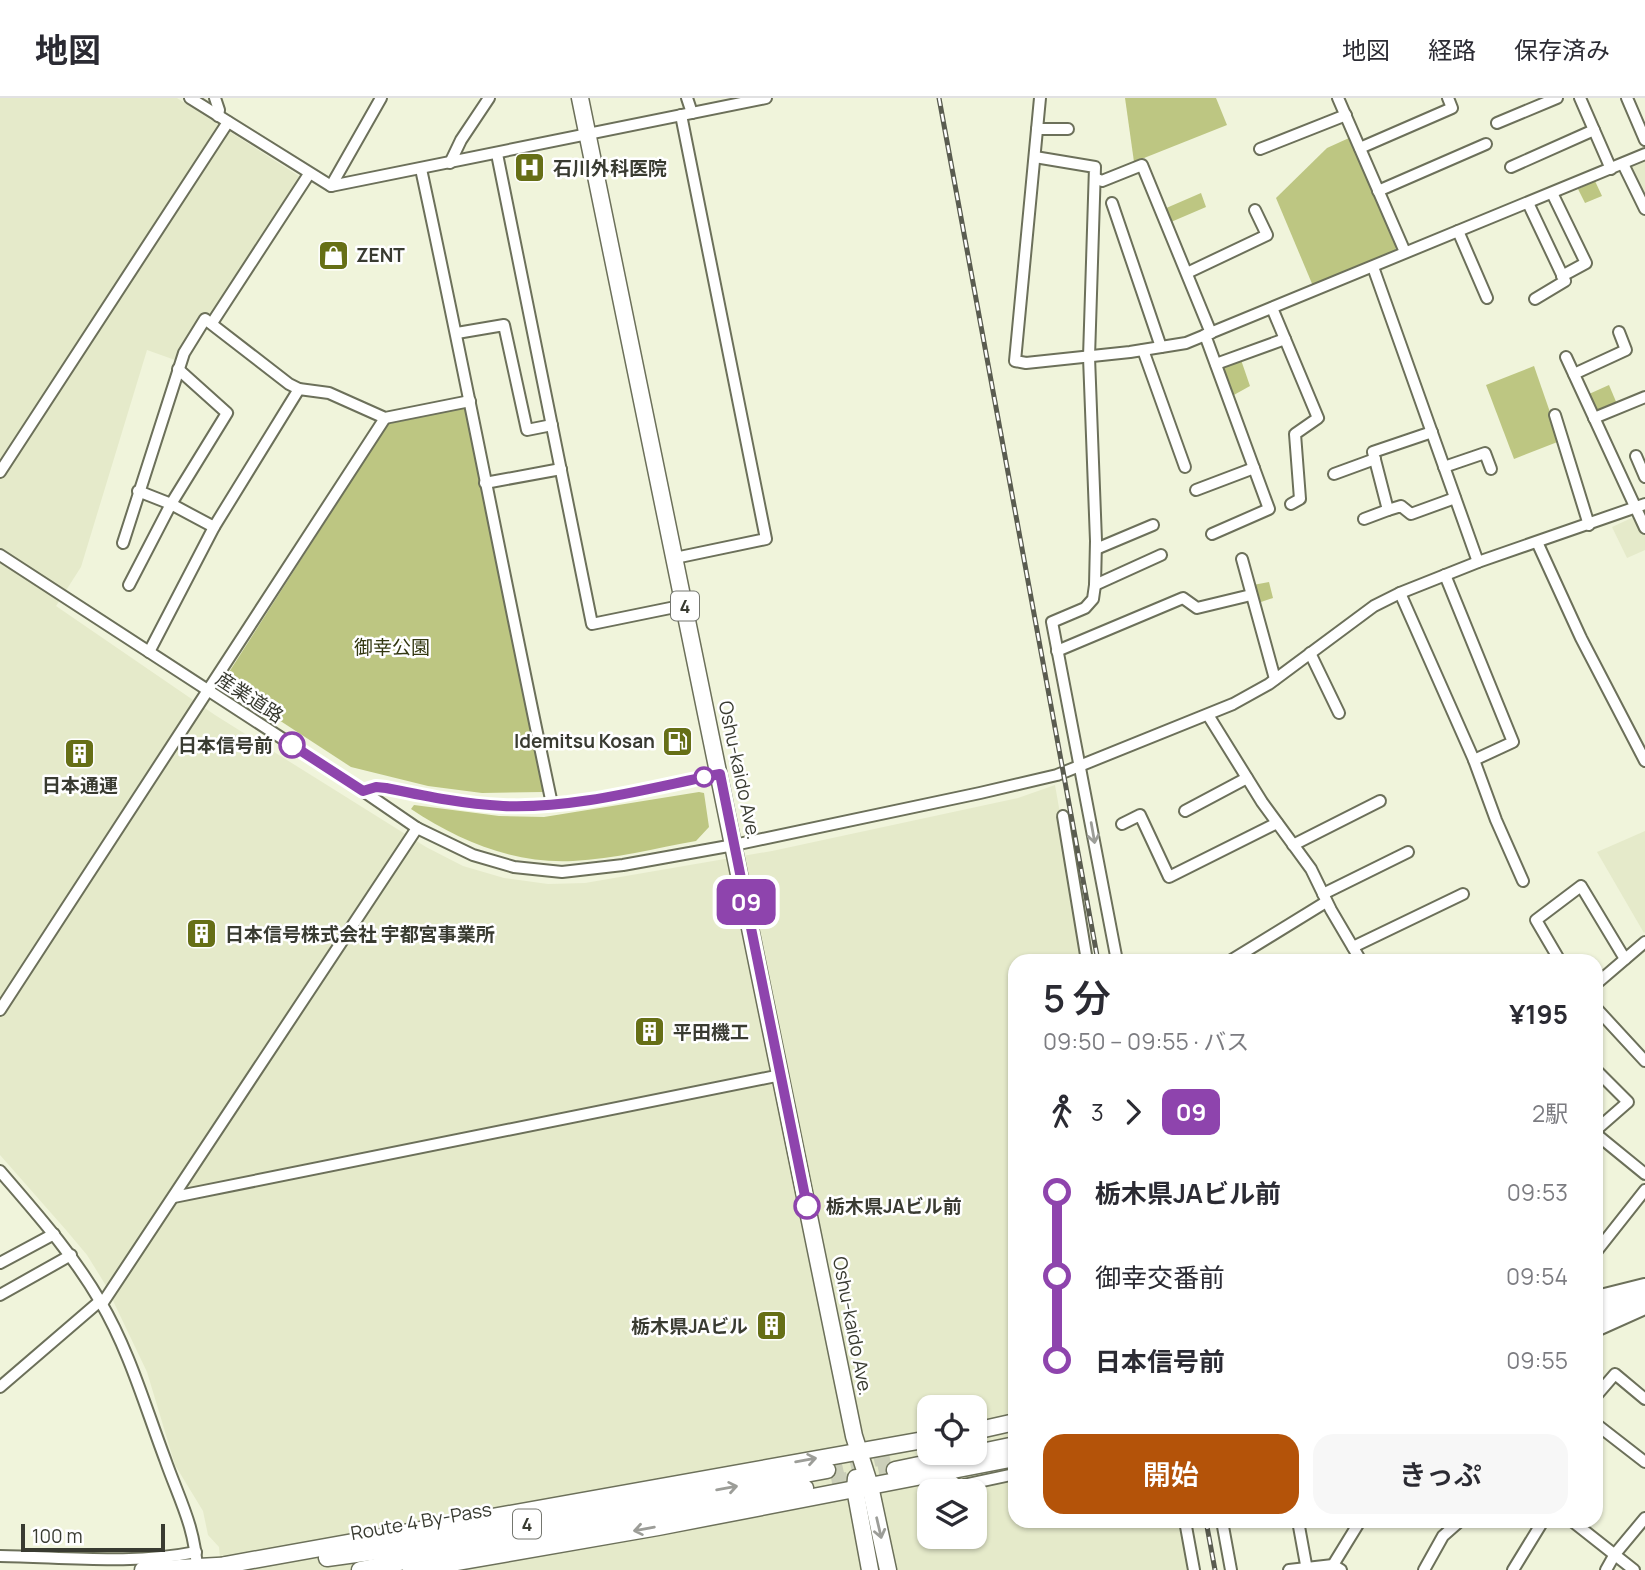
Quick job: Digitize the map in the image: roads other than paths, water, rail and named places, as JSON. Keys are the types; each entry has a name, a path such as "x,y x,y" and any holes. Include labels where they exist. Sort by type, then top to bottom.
{"highway":[{"name":"Oshu-kaido Ave.","path":"580,98 858,1451 870,1570"},
{"path":"1603,1305 1645,1290"},
{"path":"1603,1315 1645,1306"},
{"path":"987,1428 1008,1424"},
{"path":"987,1437 1008,1432"},
{"path":"225,1566 917,1441"},
{"path":"987,1449 1008,1446"},
{"path":"917,1453 893,1463 917,1459"},
{"path":"411,1570 484,1559 1008,1459"},
{"name":"Route 4 By-Pass","path":"143,1570 196,1563 225,1566 292,1563 830,1476 360,1570"},
{"name":"Oshu-kaido Ave.","path":"863,1488 888,1570"}],"street":[{"path":"190,98 331,186 766,98"},
{"path":"215,98 218,116"},
{"path":"331,186 381,98"},
{"path":"450,163 461,140 489,98"},
{"path":"675,558 766,539 687,114 687,98"},
{"path":"1040,98 1015,361 1026,363 1186,343 1645,154"},
{"path":"1338,98 1405,252"},
{"path":"1360,148 1452,108 1448,98"},
{"path":"1497,123 1558,98"},
{"path":"1580,98 1611,169"},
{"path":"1627,98 1645,140"},
{"path":"1260,149 1346,115"},
{"path":"0,472 228,122"},
{"path":"1037,129 1068,130"},
{"path":"1511,167 1594,130"},
{"path":"1378,191 1486,144"},
{"path":"497,154 592,624 685,605"},
{"path":"1035,158 1095,167 1089,357 1095,585 1093,599 1085,608 1052,622 1116,954"},
{"path":"1623,164 1645,209"},
{"path":"1095,178 1102,181 1142,165 1187,273 1216,364 1269,509 1212,534"},
{"path":"421,169 457,333 485,483 552,804"},
{"path":"212,323 309,174"},
{"path":"1552,193 1586,262 1562,276"},
{"path":"1528,203 1565,281 1535,299"},
{"path":"1112,204 1161,347"},
{"path":"1187,273 1267,235 1255,210"},
{"path":"1458,231 1487,298"},
{"path":"1373,267 1478,562"},
{"path":"1272,308 1318,418 1295,434 1300,499 1291,504"},
{"path":"122,543 178,369 184,353 205,319 289,384 299,389 329,393 384,418 470,401"},
{"path":"457,333 504,325 527,430 552,425"},
{"path":"1574,374 1626,350 1619,332"},
{"path":"1216,364 1285,339"},
{"path":"1143,350 1185,467"},
{"path":"1566,356 1594,418 1640,506 1645,528"},
{"path":"129,585 171,504 227,413 178,369"},
{"path":"149,652 214,527 299,389"},
{"path":"1594,418 1645,397"},
{"path":"1555,415 1588,525"},
{"path":"0,1010 384,418"},
{"path":"1388,510 1373,452 1432,432"},
{"path":"1444,467 1485,453 1491,468"},
{"path":"1636,456 1645,477"},
{"path":"1334,474 1375,459"},
{"path":"1196,490 1254,468"},
{"path":"485,483 561,469"},
{"path":"138,491 171,504 214,527"},
{"path":"1364,519 1401,506 1410,514 1455,498"},
{"name":"産業道路","path":"0,555 417,828 455,848 490,861 525,869 562,872 623,865 734,845 1057,775 1233,704 1275,679 1374,606 1400,593 1478,562 1640,506"},
{"path":"1096,549 1153,526"},
{"path":"1537,542 1581,638 1645,761"},
{"path":"1095,585 1161,555"},
{"path":"1242,559 1275,679"},
{"path":"1445,575 1513,742 1474,760"},
{"path":"1400,593 1474,760 1496,820 1523,881"},
{"path":"1057,650 1183,598 1197,608 1251,595"},
{"path":"1310,653 1339,713"},
{"path":"1208,715 1277,823 1311,869 1324,898 1357,954"},
{"path":"363,791 376,787 386,788 457,802 502,806 552,804 610,796 720,774"},
{"path":"1185,811 1247,778"},
{"path":"1293,845 1380,801"},
{"path":"1122,824 1140,815 1169,877 1277,823"},
{"path":"1063,816 1086,954"},
{"path":"0,1387 101,1302 174,1197 417,828"},
{"path":"1240,954 1324,898 1408,852"},
{"path":"1556,954 1536,920 1581,886 1625,959"},
{"path":"1353,947 1463,894"},
{"path":"1603,978 1645,942"},
{"path":"1603,1016 1645,1061"},
{"path":"174,1197 781,1075"},
{"path":"1603,1077 1628,1102 1603,1132"},
{"path":"1603,1142 1645,1174"},
{"path":"0,1171 71,1255 101,1302 126,1353 190,1521 196,1563 173,1556 90,1560 0,1556"},
{"path":"1603,1243 1645,1190"},
{"path":"0,1263 54,1234"},
{"path":"0,1295 71,1255"},
{"path":"1603,1294 1645,1284"},
{"path":"1603,1328 1626,1319 1645,1306"},
{"path":"1603,1388 1615,1374 1645,1399"},
{"path":"1603,1429 1645,1462"},
{"path":"942,1473 959,1486 1008,1476"},
{"path":"1606,1570 1615,1554 1645,1518"},
{"path":"1186,1528 1194,1570"},
{"path":"1223,1528 1231,1570"},
{"path":"1299,1528 1307,1568"},
{"path":"1289,1570 1337,1567 1356,1528"},
{"path":"1424,1570 1443,1536 1452,1528"},
{"path":"1513,1570 1539,1528"},
{"path":"1581,1528 1634,1570"}],"tunnel":[{"path":"827,1470 891,1455"},
{"path":"832,1483 895,1470"}],"railway":[{"path":"939,98 1097,954"},
{"path":"1207,1528 1215,1570"}],"place":[{"name":"石川外科医院","path":"530,168"},
{"name":"ZENT","path":"333,255"},
{"name":"Idemitsu Kosan","path":"678,741"},
{"name":"日本信号前","path":"292,745"},
{"name":"日本通運","path":"80,754"},
{"name":"日本信号株式会社 宇都宮事業所","path":"202,934"},
{"name":"平田機工","path":"650,1032"},
{"name":"栃木県JAビル前","path":"807,1206"},
{"name":"栃木県JAビル","path":"771,1326"}],"park label":[{"name":"御幸公園","path":"392,647"}]}
